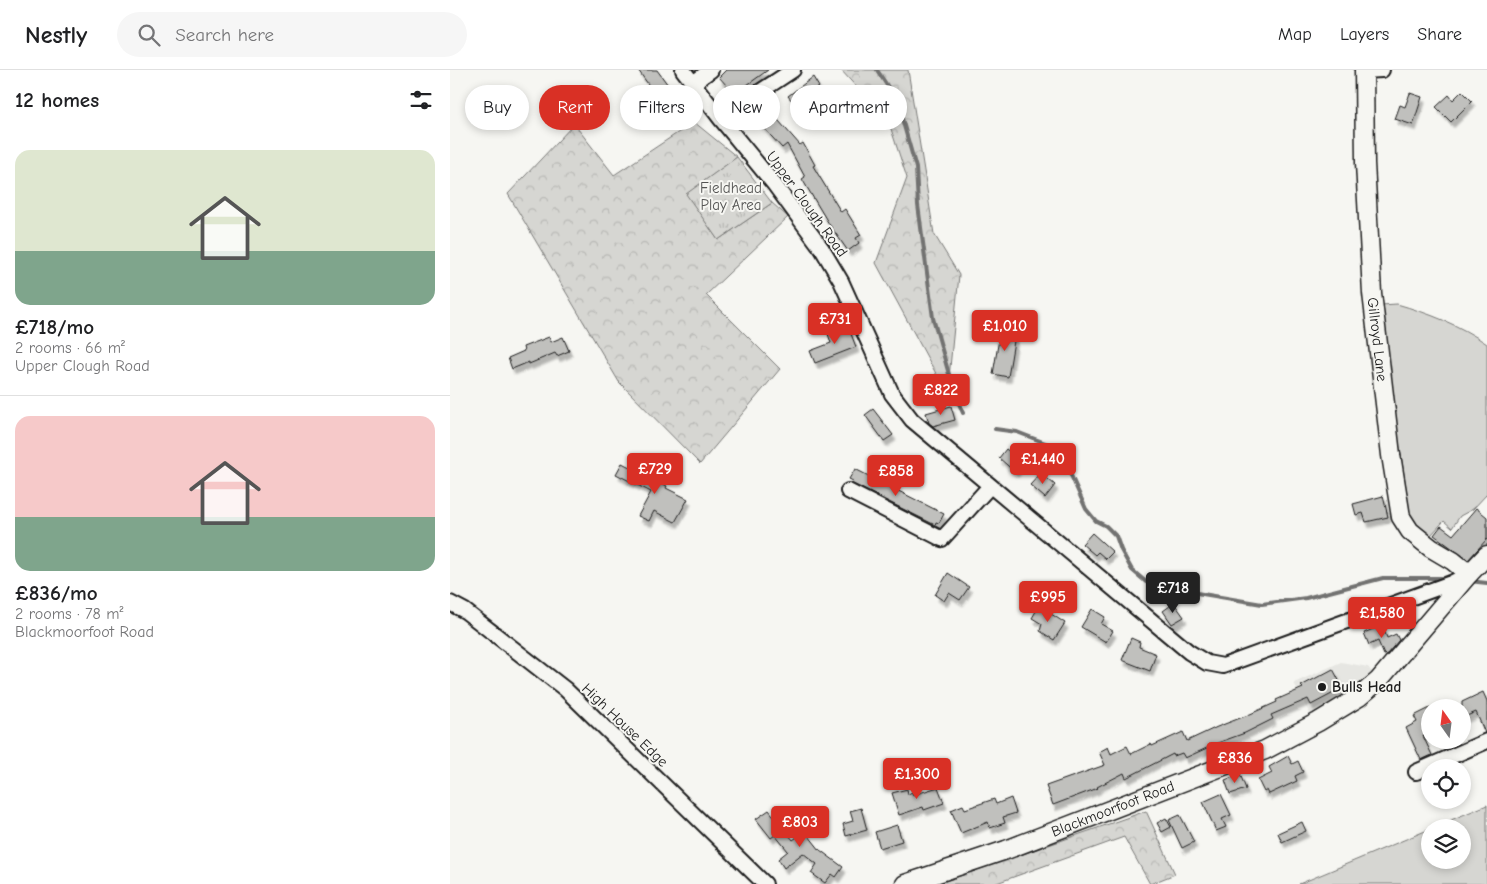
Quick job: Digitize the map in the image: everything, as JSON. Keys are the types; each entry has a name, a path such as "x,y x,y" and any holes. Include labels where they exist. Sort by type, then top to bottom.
{"street":[{"name":"Upper Clough Road","path":"683,70 713,109"},
{"path":"693,83 711,70"},
{"path":"770,85 793,70"},
{"path":"1364,70 1382,70"},
{"name":"Gillroyd Lane","path":"1364,70 1365,163 1372,293 1391,454 1401,517 1410,531 1431,548 1453,561 1459,581"},
{"name":"Upper Clough Road","path":"730,130 774,184 822,249 841,281 892,394 912,420 1189,652 1207,663 1223,666 1459,581"},
{"path":"848,491 942,539 990,486"},
{"name":"Blackmoorfoot Road","path":"905,884 1006,850 1255,753 1310,726 1359,697 1378,682 1459,581 1487,556"},
{"name":"High House Edge","path":"450,604 465,611 565,689 765,884"},
{"path":"1416,772 1487,741"}],"shaded area":[{"path":"1341,662 1368,667 1374,675 1311,716 1294,683"}],"green space":[{"path":"841,70 908,70 934,234 959,275 949,378 940,381 876,263 907,178 891,130 907,130 907,85 855,85"},
{"path":"703,129 737,157 687,194 718,240 772,203 788,217 706,295 780,369 700,464 619,382 508,194 568,130 579,130 614,175 682,130"},
{"name":"Fieldhead Play Area","path":"737,157 772,203 718,240 686,194"},
{"path":"1397,304 1444,320 1487,344 1487,494 1473,509 1460,516 1452,528 1444,521 1429,537 1411,520 1394,410 1381,305"},
{"path":"1487,805 1487,884 1299,884 1421,833 1421,869 1471,869 1471,819 1453,819"},
{"path":"1146,811 1175,874 1150,884 1124,837 994,884 937,884"}],"building":[{"path":"638,70 657,70 668,85 649,85"},
{"path":"726,70 768,70 747,85 726,85 719,77"},
{"path":"813,77 818,85 802,85"},
{"path":"1462,91 1472,101 1451,122 1436,107 1449,95 1453,100"},
{"path":"1410,93 1422,97 1413,125 1395,119 1400,105 1405,107"},
{"path":"780,122 800,145 803,143 815,165 813,166 841,212 845,209 861,235 856,238 859,243 848,251 802,179 805,177 787,144 782,148 766,130 780,130"},
{"path":"848,326 856,347 815,363 810,351 831,343 828,334"},
{"path":"1001,327 1016,329 1008,377 993,374"},
{"path":"549,337 551,342 563,337 569,351 557,356 555,353 512,369 508,358 524,351 523,347"},
{"path":"951,406 955,420 933,426 929,423 926,413"},
{"path":"873,409 893,435 884,441 865,415"},
{"path":"1006,449 1023,462 1015,472 999,458"},
{"path":"622,463 688,499 675,522 654,511 649,521 638,516 651,492 616,474"},
{"path":"855,469 944,514 939,523 936,522 935,525 851,483 853,481 849,479"},
{"path":"1041,473 1055,485 1045,498 1030,485"},
{"path":"1383,496 1388,517 1366,522 1363,513 1356,515 1353,504"},
{"path":"1476,508 1487,517 1487,539 1468,560 1434,535 1441,526 1453,535"},
{"path":"1092,533 1113,552 1106,559 1098,552 1095,555 1082,544"},
{"path":"948,573 969,587 960,600 949,593 944,601 935,595"},
{"path":"1174,603 1184,617 1172,624 1163,611"},
{"path":"1039,606 1065,623 1054,640 1040,631 1042,624 1032,618"},
{"path":"1092,609 1105,617 1101,624 1113,631 1106,642 1081,627"},
{"path":"1382,625 1387,638 1396,634 1399,640 1384,655 1378,641 1369,645 1364,633"},
{"path":"1131,638 1140,642 1139,647 1156,654 1150,671 1122,660"},
{"path":"1333,669 1343,688 1311,705 1308,699 1271,715 1273,719 1245,733 1185,758 1182,753 1174,756 1173,754 1126,778 1124,773 1098,788 1053,805 1046,786 1105,765 1099,752 1108,747 1111,754 1127,746 1131,754 1183,732 1187,741 1277,702 1276,700 1303,688 1301,686"},
{"path":"1483,692 1487,701 1487,732 1485,733 1476,712 1471,714 1471,699 1468,699"},
{"path":"1421,712 1421,749 1429,749 1432,755 1421,760 1406,728 1417,722 1414,716"},
{"path":"1288,756 1292,764 1298,761 1303,772 1295,776 1297,781 1269,794 1267,790 1264,792 1258,780 1272,773 1269,767"},
{"path":"1240,774 1246,789 1230,794 1225,780"},
{"path":"938,787 944,803 924,810 923,807 899,815 892,793 907,789 908,794 912,792 913,795"},
{"path":"1221,794 1231,815 1222,819 1226,827 1216,831 1203,802"},
{"path":"1011,798 1016,813 1003,817 1005,823 990,828 988,822 961,833 951,810 963,805 965,809 994,799 996,804"},
{"path":"861,808 867,830 846,836 843,824 853,821 850,811"},
{"path":"769,810 793,840 805,831 820,850 843,867 836,877 832,874 825,883 811,873 817,864 803,853 784,868 778,859 788,851 775,835 771,838 756,819"},
{"path":"1180,815 1194,842 1182,848 1169,820"},
{"path":"1166,818 1171,827 1162,832 1157,823"},
{"path":"1302,822 1306,831 1282,842 1278,833"},
{"path":"897,825 902,841 880,848 875,832"}],"waterway":[{"path":"877,70 897,101 916,168 918,205 933,318 954,392 963,413"},
{"path":"995,429 1017,432 1048,444 1061,453 1086,509 1096,521 1106,526 1116,536 1132,570 1146,582 1166,590 1173,589 1262,604 1306,598 1383,578 1448,578"},
{"path":"1469,581 1487,583"}],"place":[{"name":"Bulls Head","path":"1322,687"}]}
